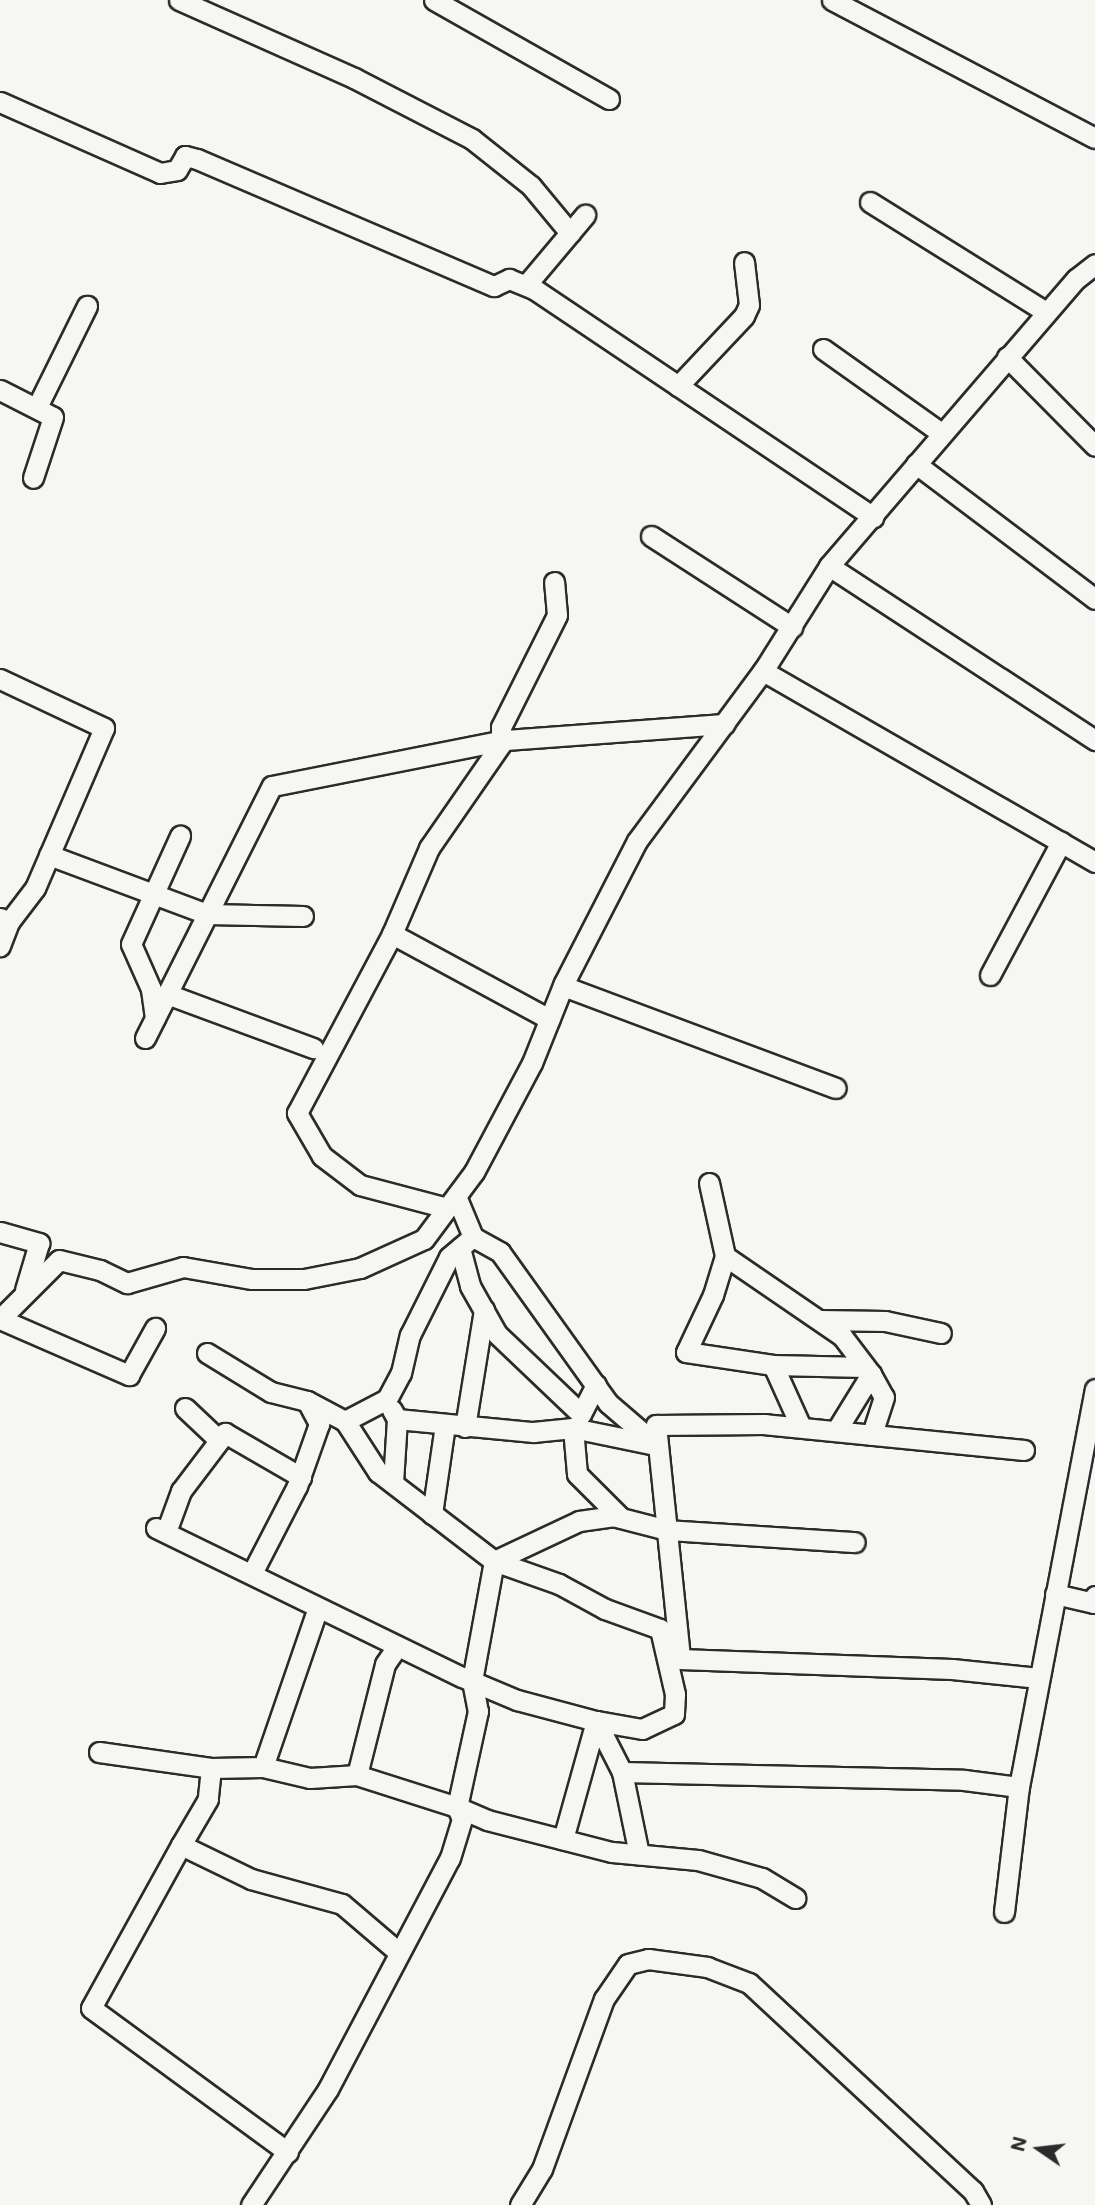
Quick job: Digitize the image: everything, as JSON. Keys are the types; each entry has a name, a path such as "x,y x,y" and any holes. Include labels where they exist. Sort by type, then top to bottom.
{"street":[{"path":"179,0 354,78 472,139 531,186 570,233"},
{"path":"434,0 609,99"},
{"path":"832,0 1095,138"},
{"path":"0,102 160,173 177,170 185,156 197,159 494,286 509,279 526,285 873,517"},
{"path":"870,202 1046,312"},
{"path":"526,285 585,215"},
{"path":"678,386 744,316 749,305 744,262"},
{"path":"155,1328 129,1375 0,1319 50,1266 67,1259 127,1283 183,1267 252,1279 304,1279 360,1268 424,1239 474,1172 532,1063 563,986 637,841 763,671 829,566 1046,312 1095,264"},
{"path":"37,407 87,306"},
{"path":"823,349 941,433"},
{"path":"1007,357 1095,446"},
{"path":"0,390 53,417 33,478"},
{"path":"916,464 1095,599"},
{"path":"650,536 792,626"},
{"path":"829,566 1095,740"},
{"path":"452,1202 360,1185 322,1156 297,1113 392,934 429,848 501,740 501,727 557,615 554,582"},
{"path":"763,671 1095,862"},
{"path":"0,679 104,728 35,888 4,920 0,946"},
{"path":"145,1038 272,786 501,740 724,724"},
{"path":"155,1018 151,989 131,944 151,893 180,836"},
{"path":"990,975 1061,842"},
{"path":"49,855 207,914 303,916"},
{"path":"392,934 550,1019"},
{"path":"563,986 836,1087"},
{"path":"167,995 313,1048"},
{"path":"709,1182 725,1256 713,1295 686,1352 773,1365 868,1371"},
{"path":"452,1202 467,1243 470,1286 497,1334 581,1414 596,1385"},
{"path":"0,1232 39,1243 24,1293"},
{"path":"467,1243 500,1252 608,1403 658,1446"},
{"path":"345,1421 387,1399 401,1373 410,1335 449,1258 467,1243"},
{"path":"725,1256 842,1336 884,1397 872,1435"},
{"path":"432,1514 484,1310"},
{"path":"820,1320 885,1321 941,1333"},
{"path":"207,1353 271,1392 307,1401 345,1421 378,1472 494,1562 559,1584 605,1609 660,1629 675,1694 674,1714 642,1729 596,1721 517,1700 317,1610 252,1573 161,1530 181,1491 225,1433 301,1477"},
{"path":"773,1365 801,1427"},
{"path":"835,1431 868,1371"},
{"path":"1004,1912 1019,1787 1095,1389"},
{"path":"387,1399 397,1419 393,1483"},
{"path":"252,1573 301,1477 319,1424 307,1401"},
{"path":"185,1408 219,1440"},
{"path":"397,1419 533,1432 573,1428 658,1446"},
{"path":"1024,1450 801,1427 656,1424 680,1659 952,1669 1039,1678"},
{"path":"573,1428 578,1474 621,1518"},
{"path":"494,1562 579,1521 621,1518 667,1530 855,1542"},
{"path":"251,2205 289,2152 328,2089 397,1951 450,1858 462,1819 457,1807 478,1712 472,1681 494,1562"},
{"path":"1055,1594 1094,1603 1095,1596"},
{"path":"263,1767 317,1610"},
{"path":"357,1776 385,1664 397,1647"},
{"path":"596,1721 622,1772 639,1854"},
{"path":"563,1839 596,1721"},
{"path":"100,1752 211,1768 263,1767 310,1778 357,1776 487,1819 612,1852 698,1860 762,1878 794,1898"},
{"path":"211,1768 208,1799 91,2008 289,2152"},
{"path":"622,1772 964,1780 1019,1787"},
{"path":"181,1845 251,1879 342,1904 397,1951"},
{"path":"520,2205 542,2169 604,1999 628,1964 648,1959 707,1967 749,1983 972,2191 981,2205"}]}
